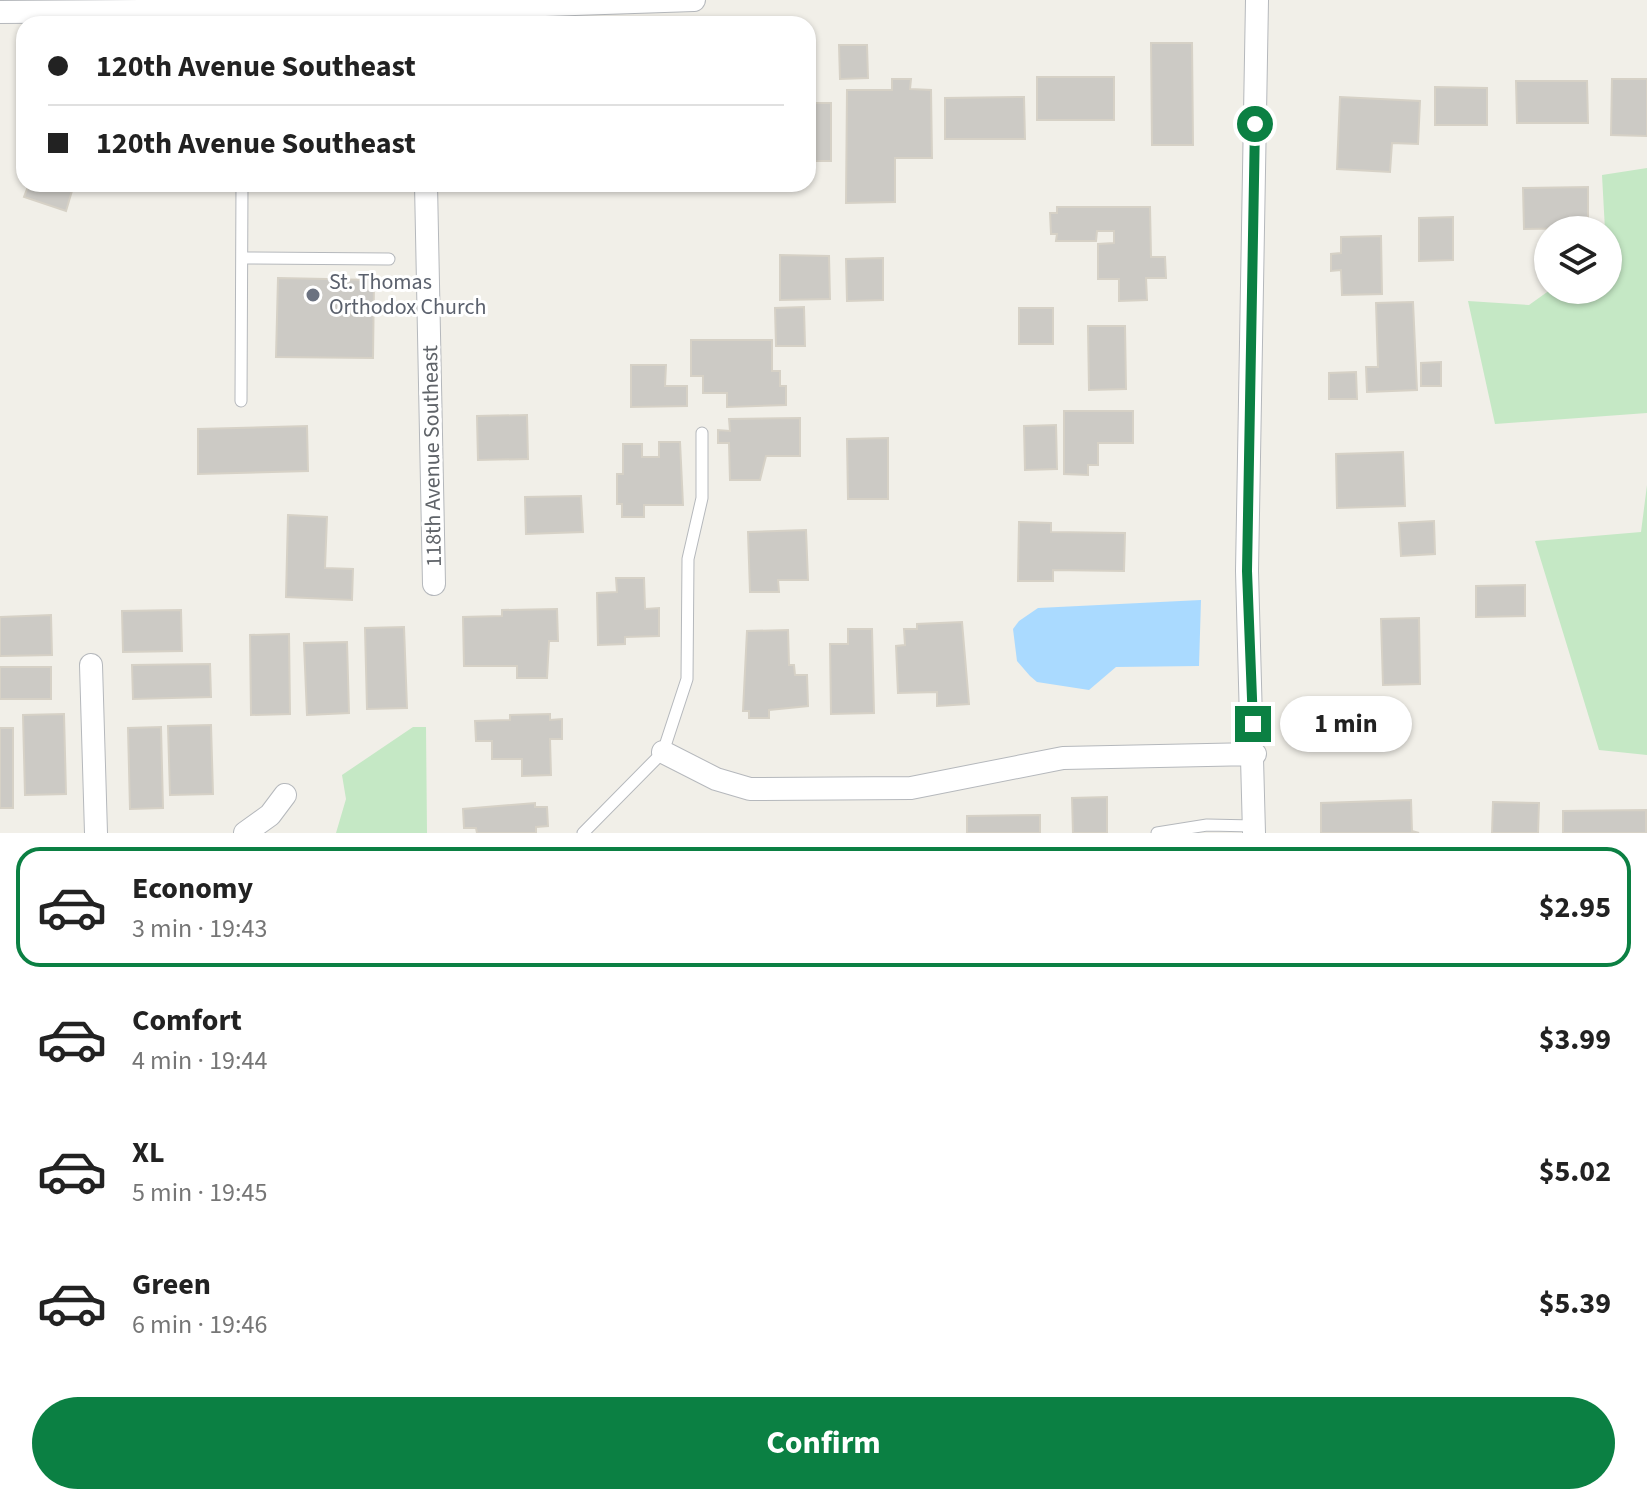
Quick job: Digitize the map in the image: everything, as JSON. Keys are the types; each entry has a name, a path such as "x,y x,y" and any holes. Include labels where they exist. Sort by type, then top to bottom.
{"street":[{"path":"422,16 694,0"},
{"path":"1254,830 1255,754 1247,571 1257,0"},
{"path":"0,12 194,16"},
{"name":"118th Avenue Southeast","path":"426,192 434,584"},
{"path":"91,665 96,833"},
{"path":"663,752 716,779 750,789 911,788 1063,758 1255,754"},
{"path":"245,833 270,815 285,795"}],"lane":[{"path":"241,401 242,192"},
{"path":"242,258 389,259"},
{"path":"583,833 663,752 687,679 688,559 702,498 702,433"},
{"path":"1157,833 1207,825 1254,830"}],"green space":[{"path":"1647,168 1647,413 1495,424 1468,301 1529,305 1534,301 1534,304 1622,304 1622,216 1604,216 1602,175"},
{"path":"1647,485 1647,755 1599,750 1535,541 1641,532"},
{"path":"413,727 426,727 427,833 336,833 346,799 342,775"}],"water":[{"path":"1201,600 1199,666 1116,667 1089,690 1037,682 1017,661 1013,629 1038,608"}],"building":[{"path":"1151,43 1192,43 1193,145 1152,145"},
{"path":"839,45 867,45 868,78 840,79"},
{"path":"1037,77 1114,77 1114,120 1037,120"},
{"path":"892,79 911,79 910,89 931,90 932,158 895,158 895,202 846,203 847,90 892,90"},
{"path":"1612,79 1647,79 1647,136 1611,135"},
{"path":"1516,81 1587,81 1588,123 1517,123"},
{"path":"1435,87 1487,88 1487,125 1435,125"},
{"path":"1024,97 1025,139 945,139 945,98"},
{"path":"1340,97 1420,101 1418,144 1392,143 1390,172 1337,169"},
{"path":"816,103 831,103 831,161 816,161"},
{"path":"1588,187 1588,216 1534,216 1534,229 1524,229 1523,188"},
{"path":"26,192 72,192 66,211 24,197"},
{"path":"1057,207 1150,207 1151,257 1165,257 1166,278 1146,278 1147,300 1119,301 1119,279 1098,279 1098,244 1114,243 1114,231 1097,231 1096,241 1056,241 1057,234 1051,234 1050,213 1057,213"},
{"path":"1453,217 1453,260 1419,261 1419,218"},
{"path":"1381,236 1382,294 1342,295 1341,270 1331,271 1331,254 1341,253 1341,237"},
{"path":"780,255 829,256 830,299 780,300"},
{"path":"883,258 883,300 847,301 846,259"},
{"path":"278,278 374,280 373,358 276,357"},
{"path":"1413,302 1417,390 1367,392 1366,367 1378,367 1376,303"},
{"path":"804,307 805,346 776,346 775,308"},
{"path":"1019,308 1053,308 1053,344 1019,344"},
{"path":"1088,326 1125,326 1126,389 1089,390"},
{"path":"691,340 772,340 772,371 780,371 780,386 786,386 786,405 727,407 727,393 703,393 703,376 691,376"},
{"path":"1441,362 1441,386 1421,386 1421,363"},
{"path":"631,365 666,365 665,386 687,386 687,406 631,407"},
{"path":"1356,372 1357,399 1329,399 1329,373"},
{"path":"1064,411 1133,411 1133,443 1098,443 1098,465 1088,465 1088,475 1064,474"},
{"path":"527,415 528,459 478,460 477,416"},
{"path":"800,418 800,456 766,456 760,480 730,480 729,443 718,443 718,430 730,431 729,419"},
{"path":"1056,425 1057,469 1025,470 1024,426"},
{"path":"307,426 308,471 198,474 198,429"},
{"path":"888,438 888,499 848,499 847,439"},
{"path":"659,442 680,442 683,505 644,505 644,517 622,517 622,504 617,504 617,474 623,474 623,444 642,444 642,457 659,457"},
{"path":"1403,452 1405,506 1337,508 1336,454"},
{"path":"581,496 583,532 526,534 525,497"},
{"path":"288,515 327,517 325,568 353,569 352,600 286,597"},
{"path":"1434,521 1435,554 1401,556 1399,523"},
{"path":"1019,522 1051,523 1051,532 1125,533 1124,571 1053,570 1053,581 1018,581"},
{"path":"806,530 808,580 778,580 779,592 750,592 748,532"},
{"path":"616,578 644,578 645,609 659,608 659,636 625,637 625,644 598,645 597,593 617,592"},
{"path":"1525,585 1525,616 1476,617 1476,586"},
{"path":"557,609 558,641 549,641 547,678 517,678 517,666 464,666 463,617 502,616 502,610"},
{"path":"181,610 182,651 123,652 122,611"},
{"path":"51,615 52,655 0,656 0,617"},
{"path":"1419,618 1420,684 1383,685 1381,619"},
{"path":"962,622 969,704 937,706 937,692 898,693 896,646 905,645 904,629 917,629 917,624"},
{"path":"404,627 407,708 367,709 365,628"},
{"path":"848,629 872,629 874,713 831,714 830,644 848,644"},
{"path":"788,630 789,665 794,665 795,675 807,675 808,706 769,710 769,718 749,718 749,711 743,711 747,631"},
{"path":"289,634 290,714 251,715 250,635"},
{"path":"347,642 349,713 307,715 304,643"},
{"path":"210,664 211,697 133,699 132,665"},
{"path":"0,667 51,667 51,699 0,699"},
{"path":"64,714 66,794 25,795 23,715"},
{"path":"550,714 550,720 562,719 562,739 550,739 551,775 522,776 522,759 492,759 492,741 476,741 475,721 510,720 510,715"},
{"path":"211,725 213,794 170,795 168,726"},
{"path":"161,727 163,808 130,809 128,728"},
{"path":"0,728 13,728 13,808 0,808"},
{"path":"1107,797 1107,833 1073,833 1072,798"},
{"path":"1411,800 1412,831 1419,833 1321,833 1321,803"},
{"path":"1493,802 1539,803 1538,833 1492,833"},
{"path":"535,803 535,807 547,807 548,826 536,827 536,833 477,833 476,828 464,828 463,809"},
{"path":"1646,810 1646,833 1563,833 1563,811"},
{"path":"1040,815 1040,833 967,833 967,816"}],"place":[{"name":"St. Thomas Orthodox Church","path":"313,295"}],"route":[{"path":"1253,724 1247,571 1255,124"}]}
